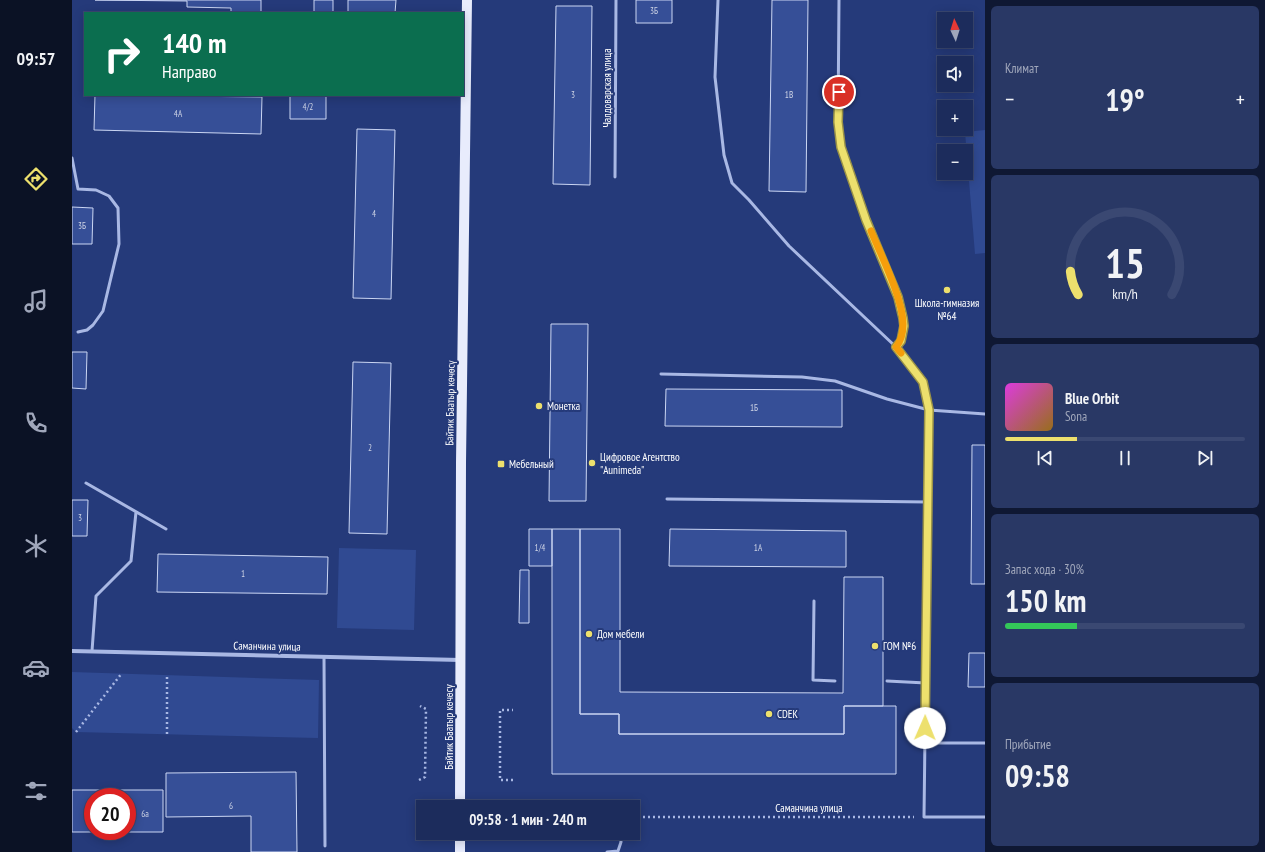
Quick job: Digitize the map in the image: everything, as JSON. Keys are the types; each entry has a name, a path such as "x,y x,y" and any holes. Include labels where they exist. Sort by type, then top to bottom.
{"main road":[{"name":"Байтик Баатыр көчөсү","path":"460,800 461,463 467,0"},
{"path":"460,840 460,852"}],"street":[{"name":"Саманчина улица","path":"72,651 461,660"}],"lane":[{"name":"Чалдоварская улица","path":"615,177 616,0"},
{"path":"718,0 715,78 724,155 732,183 749,200 789,246 896,347 923,382 929,410 924,817 985,817"},
{"path":"839,0 838,122 841,147 866,220 898,297 904,326 901,341 896,347"},
{"path":"72,158 78,189 96,190 109,196 118,208 119,244 103,311 93,325 87,330 78,332"},
{"path":"661,374 802,377 835,381 887,399 929,410 985,414"},
{"path":"86,483 166,529"},
{"path":"668,499 928,502"},
{"path":"92,652 96,596 131,561 136,512"},
{"path":"814,601 813,680 835,681"},
{"path":"324,656 325,846"},
{"path":"887,681 926,683"},
{"path":"925,743 985,742"},
{"path":"607,852 618,852 621,840"}],"path":[{"path":"76,732 122,673"},
{"path":"167,675 167,734"},
{"path":"419,780 425,777 426,728 426,710 420,706"},
{"path":"513,710 500,710 500,780 513,780"},
{"name":"Саманчина улица","path":"640,817 924,817"}],"shaded area":[{"path":"985,130 985,253 975,254 969,180 973,180 973,144 966,144 965,136 973,136 973,131"},
{"path":"339,548 416,550 414,630 337,628"},
{"path":"72,672 319,680 318,738 76,732 72,728"}],"building":[{"path":"95,0 261,0 261,12 231,12 231,8 187,7 187,1"},
{"path":"314,0 333,0 333,12 314,12"},
{"path":"348,0 396,0 395,12 348,12"},
{"path":"636,0 672,0 672,23 636,23"},
{"path":"772,0 808,0 806,192 769,191"},
{"path":"556,6 592,6 590,185 553,184"},
{"path":"95,96 262,97 261,134 94,130"},
{"path":"290,96 326,96 326,119 290,119"},
{"path":"357,129 395,130 391,299 353,298"},
{"path":"72,207 93,208 92,244 72,244"},
{"path":"551,324 588,324 586,501 549,501"},
{"path":"72,352 87,352 86,389 72,388"},
{"path":"353,362 391,363 387,534 349,533"},
{"path":"666,389 842,390 842,427 665,426"},
{"path":"972,445 985,445 985,584 971,584"},
{"path":"72,500 88,500 87,536 72,536"},
{"path":"529,529 552,529 552,566 529,566"},
{"path":"552,529 580,529 580,714 619,714 619,734 844,734 844,706 896,706 896,774 552,774"},
{"path":"580,529 620,529 620,692 843,693 844,577 883,577 883,706 844,706 844,734 619,734 619,714 580,714"},
{"path":"670,529 846,531 846,567 669,566"},
{"path":"158,554 328,557 327,594 157,592"},
{"path":"520,570 529,570 529,623 519,623"},
{"path":"969,653 985,653 985,687 968,687"},
{"path":"296,772 297,852 251,852 251,816 166,817 166,773"},
{"path":"72,790 84,790 84,832 72,832"},
{"path":"136,790 163,790 163,832 136,832"}],"slow traffic":[{"path":"871,231 898,297 904,326 901,341 896,347 901,353"}],"place":[{"name":"Школа-гимназия №64","path":"947,290"},
{"name":"Монетка","path":"539,406"},
{"name":"Цифровое Агентство \"Aunimeda\"","path":"592,463"},
{"name":"Мебельный","path":"501,464"},
{"name":"Дом мебели","path":"589,634"},
{"name":"ГОМ №6","path":"875,646"},
{"name":"CDEK","path":"769,714"}],"route":[{"path":"839,92 838,122 841,147 866,220 898,297 903,318 904,326 901,341 896,347 923,382 929,410 925,728"}]}
